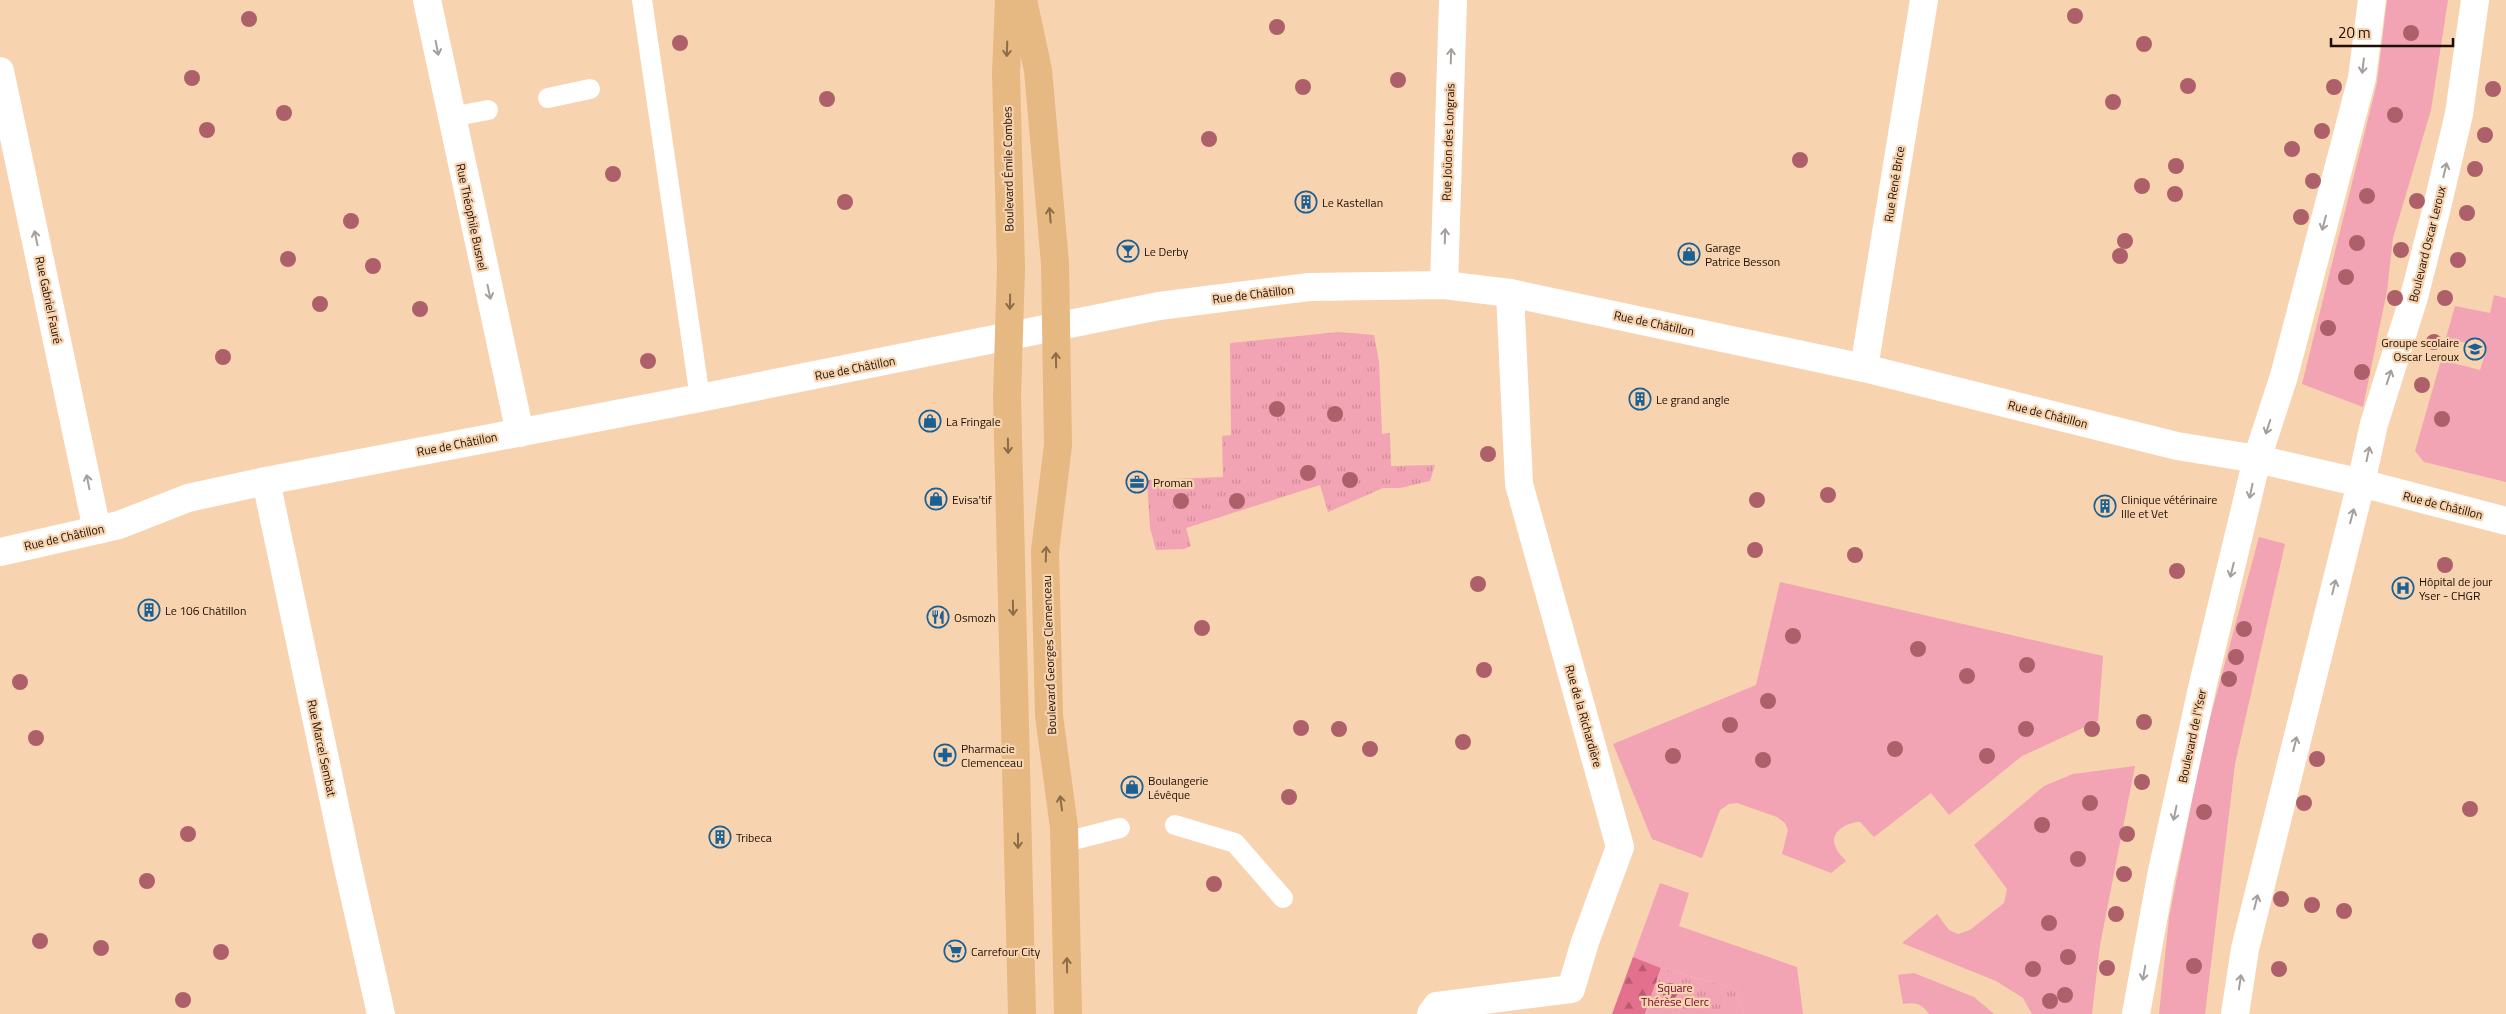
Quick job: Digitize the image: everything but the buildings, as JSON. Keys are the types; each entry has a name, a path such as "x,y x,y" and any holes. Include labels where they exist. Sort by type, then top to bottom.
{"main road":[{"name":"Boulevard Émile Combes","path":"1008,0 1006,73 1010,268 1009,337"},
{"path":"1023,0 1038,70 1055,263 1056,326"},
{"name":"Boulevard Georges Clemenceau","path":"1056,326 1058,445 1045,552 1049,716 1065,842 1068,1014"},
{"path":"1009,337 1007,397 1022,1014"}],"street":[{"name":"Rue Théophile Busnel","path":"427,0 520,432"},
{"name":"Rue Joüon des Longrais","path":"1444,285 1453,0"},
{"name":"Rue René Brice","path":"1864,368 1924,0"},
{"path":"2257,459 2284,376 2362,78 2372,0"},
{"name":"Boulevard Oscar Leroux","path":"2362,483 2374,424 2414,297 2436,211 2458,114 2476,0"},
{"name":"Rue Gabriel Fauré","path":"0,71 97,530"},
{"name":"Rue de Châtillon","path":"0,552 97,530 119,524 188,498 266,481 700,398 1159,306 1310,287 1444,285 1510,292 1864,368 2177,446 2257,459 2362,483 2506,521"},
{"name":"Rue de la Richardière","path":"1431,1014 1437,1006 1571,989 1585,942 1620,847 1519,484 1510,292"},
{"name":"Boulevard de l'Yser","path":"2136,1014 2161,876 2187,756 2257,459"},
{"name":"Rue Marcel Sembat","path":"266,481 381,1014"},
{"path":"2235,1014 2245,950 2362,483"}],"lane":[{"path":"642,0 700,398"},
{"path":"548,98 590,89"},
{"path":"451,118 488,110"},
{"path":"1175,824 1234,843 1283,898"},
{"path":"1065,842 1120,828"}],"green space":[{"path":"2387,0 2448,0 2431,110 2393,238 2387,291 2363,407 2302,384 2377,83"},
{"name":"Groupe scolaire Oscar Leroux","path":"2494,295 2506,298 2506,482 2424,462 2415,451 2441,360 2480,370 2487,348 2446,338 2455,306 2490,313"},
{"path":"1338,332 1374,335 1379,362 1382,434 1390,433 1391,466 1435,465 1430,481 1400,488 1383,488 1328,512 1320,485 1186,528 1191,546 1184,549 1156,550 1150,528 1147,480 1223,477 1222,436 1231,435 1230,343"},
{"path":"2259,537 2285,544 2235,764 2205,1014 2159,1014 2169,918 2202,748"},
{"path":"1780,582 2103,656 2098,721 2022,756 1949,815 1931,793 1874,837 1860,822 1845,826 1837,833 1834,842 1837,850 1846,861 1831,873 1782,854 1788,830 1785,823 1777,817 1737,803 1729,804 1720,810 1702,858 1652,839 1613,744 1756,685"},
{"path":"2135,766 2100,945 2092,1014 2032,1014 2023,998 1996,981 1902,943 1937,914 1949,930 1958,934 1970,930 2004,903 2007,889 1974,845 2044,786 2073,774"},
{"path":"1660,883 1689,893 1679,926 1797,967 1803,1014 1744,1014 1736,989 1661,968 1633,957"},
{"path":"1633,957 1661,968 1645,1014 1612,1014"},
{"name":"Square Thérèse Clerc","path":"1661,968 1736,989 1744,1014 1645,1014"},
{"path":"1914,973 1974,997 1994,1014 1929,1014 1918,1004 1903,1004 1898,975"}],"place":[{"name":"Le Kastellan","path":"1306,202"},
{"name":"Le Derby","path":"1128,251"},
{"name":"Garage Patrice Besson","path":"1689,254"},
{"name":"Groupe scolaire Oscar Leroux","path":"2475,349"},
{"name":"Le grand angle","path":"1640,399"},
{"name":"La Fringale","path":"930,421"},
{"name":"Proman","path":"1137,482"},
{"name":"Evisa'tif","path":"936,499"},
{"name":"Clinique vétérinaire Ille et Vet","path":"2105,506"},
{"name":"Hôpital de jour Yser - CHGR","path":"2403,588"},
{"name":"Le 106 Châtillon","path":"149,610"},
{"name":"Osmozh","path":"938,617"},
{"name":"Pharmacie Clemenceau","path":"945,755"},
{"name":"Boulangerie Lévêque","path":"1132,787"},
{"name":"Tribeca","path":"720,837"},
{"name":"Carrefour City","path":"955,951"}]}
